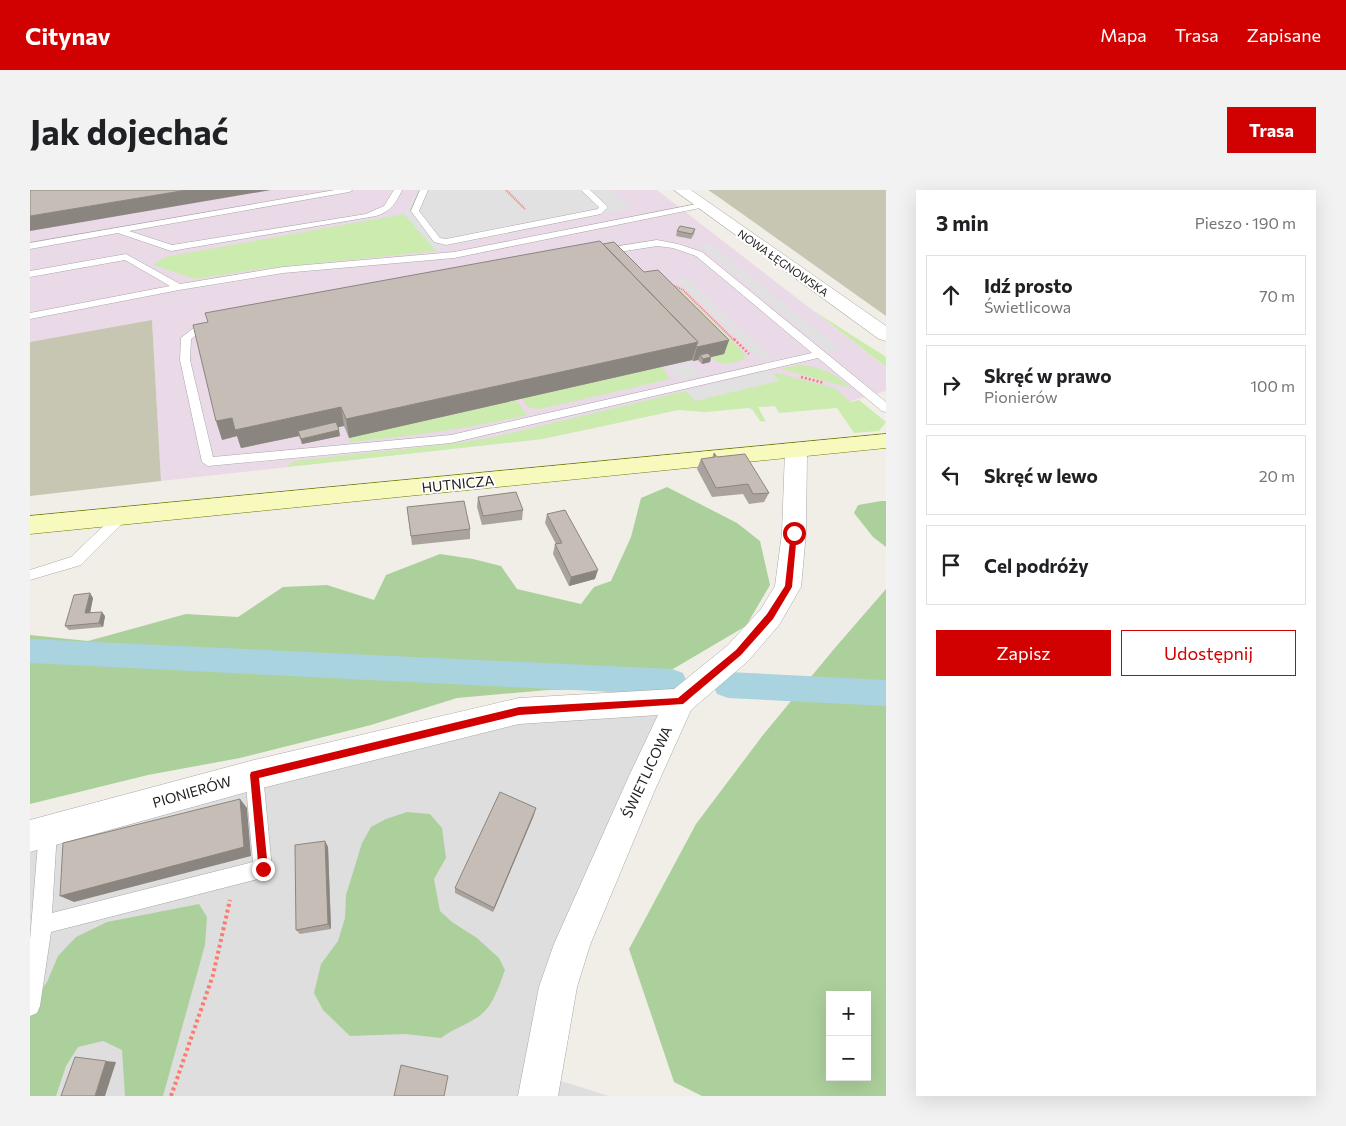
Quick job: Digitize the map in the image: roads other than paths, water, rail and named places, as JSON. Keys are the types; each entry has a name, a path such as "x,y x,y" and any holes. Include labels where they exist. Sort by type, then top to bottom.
{"street":[{"name":"NOWA ŁĘGNOWSKA","path":"681,190 886,335"},
{"name":"HUTNICZA","path":"30,525 886,441"},
{"name":"ŚWIETLICOWA","path":"538,1096 558,988 572,944 640,787 680,701 738,653 770,617 788,587 794,533 796,451"},
{"name":"PIONIERÓW","path":"39,833 254,775 519,711 680,701"}],"lane":[{"path":"30,246 349,190"},
{"path":"118,230 171,248 383,212 392,204 398,190"},
{"path":"424,190 415,211 437,240 446,242 601,211 604,207 585,190"},
{"path":"30,316 179,287 283,270 454,255 702,205"},
{"path":"591,254 657,243 675,246 699,254 886,408"},
{"path":"30,274 126,257 179,287"},
{"path":"219,324 200,328 186,338 185,360 208,462 451,439 821,354"},
{"path":"30,575 76,561 122,516"},
{"path":"42,925 263,869 254,775"},
{"path":"30,1006 42,925 39,833"}],"waterway":[{"path":"30,651 672,682"},
{"path":"728,685 886,693"}]}
